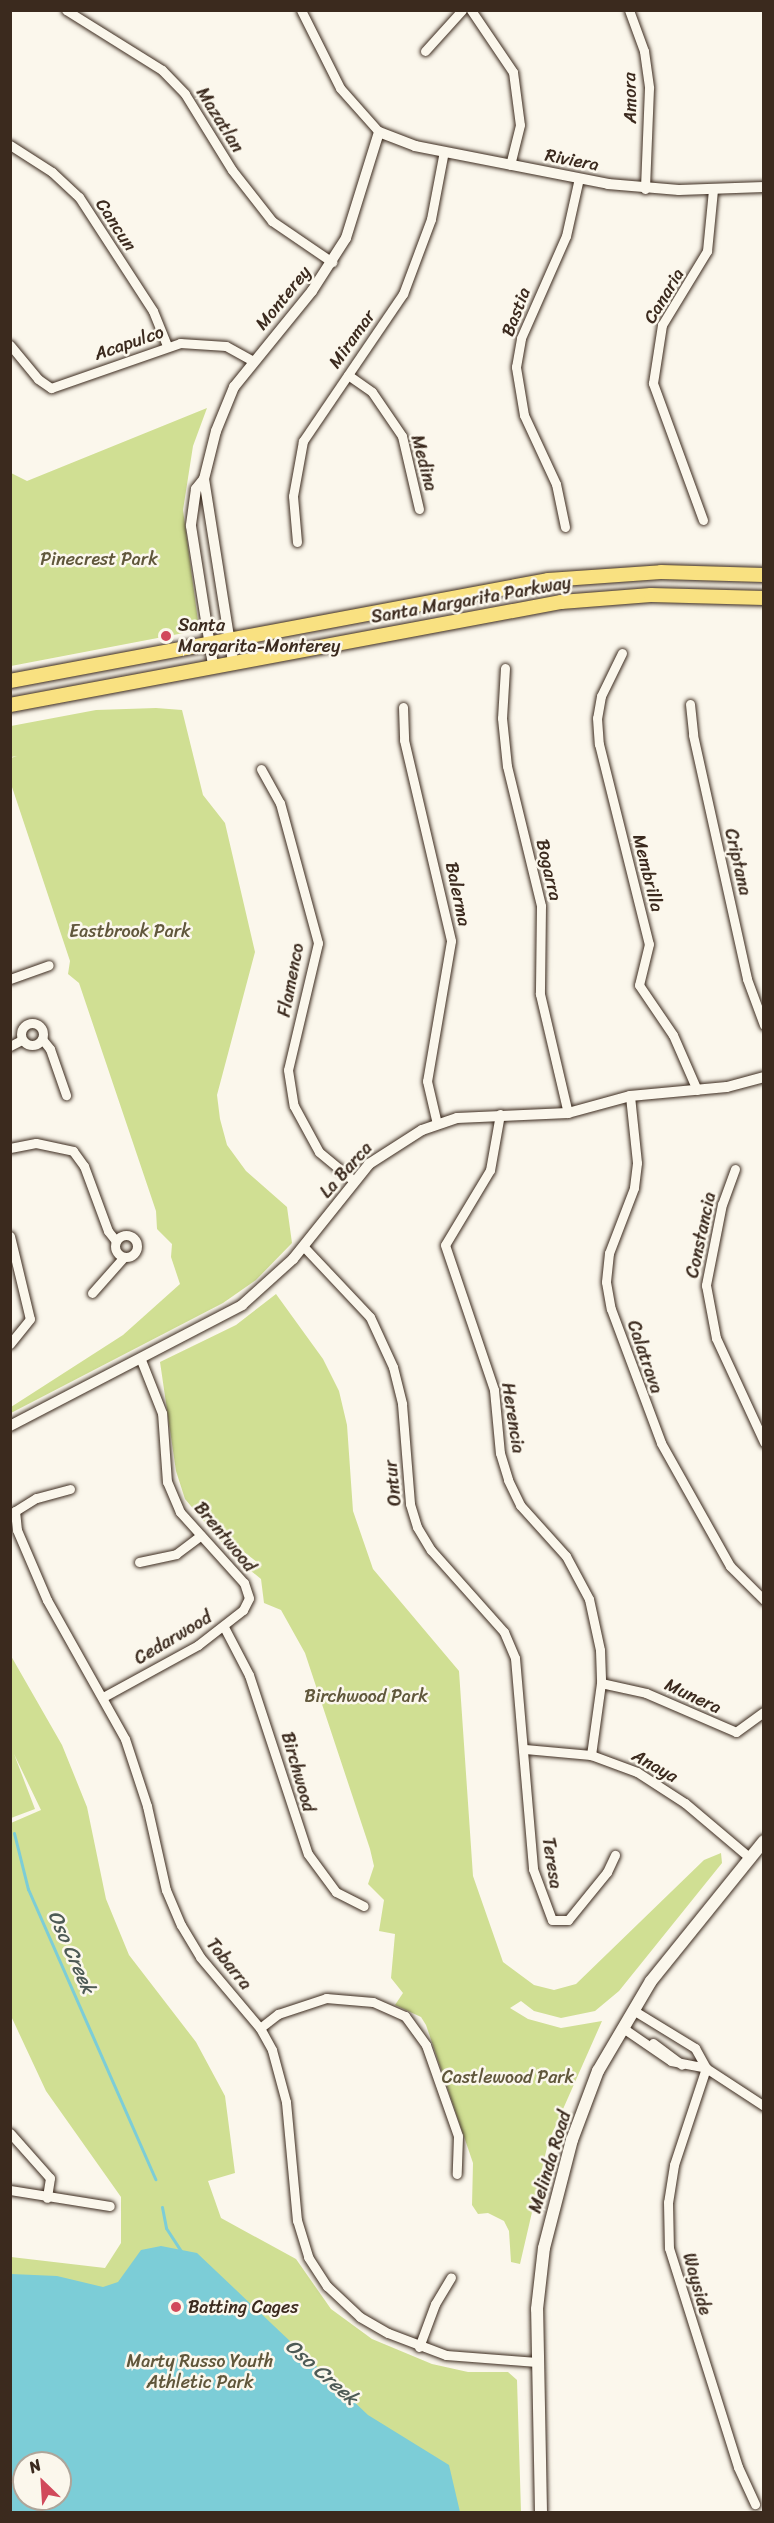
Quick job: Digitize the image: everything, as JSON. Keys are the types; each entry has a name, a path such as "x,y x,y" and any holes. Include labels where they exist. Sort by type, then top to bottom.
{"main road":[{"name":"Santa Margarita Parkway","path":"10,681 210,642 583,576 661,572 764,575"},
{"name":"Santa Margarita Parkway","path":"10,705 561,602 651,595 764,598"},
{"name":"Melinda Road","path":"541,2512 537,2362 540,2289 556,2193 598,2071 633,2010 694,1923 764,1840"}],"street":[{"name":"Mazatlan","path":"66,10 162,70 185,94 232,170 272,221 332,262"},
{"path":"301,10 340,88 379,132"},
{"path":"425,51 462,10"},
{"path":"471,10 513,72 520,125 510,165"},
{"name":"Amora","path":"629,10 644,51 649,88 645,189"},
{"name":"Monterey","path":"233,662 204,479 216,431 234,387 332,262 357,212 379,132"},
{"name":"Riviera","path":"379,132 444,151 645,189 713,190 764,187"},
{"name":"Cancun","path":"10,145 48,168 79,197 153,311 167,345"},
{"name":"Miramar","path":"297,542 292,496 298,459 321,410 348,375 403,294 431,219 444,151"},
{"name":"Bastia","path":"565,527 556,483 524,415 516,367 521,338 566,236 579,178"},
{"name":"Canaria","path":"703,520 653,383 662,326 707,251 713,231 713,190"},
{"name":"Acapulco","path":"10,345 38,379 51,388 167,345 214,343 253,361"},
{"name":"Medina","path":"348,375 372,392 402,436 419,509"},
{"name":"Monterey","path":"204,479 196,489 191,526 213,666"},
{"path":"191,526 210,525"},
{"name":"Membrilla","path":"622,653 601,696 597,718 599,744 649,944 639,985 673,1035 697,1090"},
{"name":"Bogarra","path":"505,668 502,718 507,766 542,906 540,994 568,1113"},
{"name":"Criptana","path":"690,704 693,735 747,979 764,1025"},
{"name":"Balerma","path":"403,707 404,740 451,941 427,1082 437,1124"},
{"name":"Flamenco","path":"261,769 280,803 318,944 288,1070 294,1106 319,1152 354,1181"},
{"path":"10,979 49,965"},
{"path":"22,1040 22,1030 30,1023 42,1029 42,1039 50,1048 66,1095"},
{"path":"10,1046 22,1040 34,1045 42,1039"},
{"name":"La Barca","path":"10,1426 141,1360 242,1305 304,1247 354,1181 387,1150 437,1124 500,1114 568,1113 630,1096 697,1090 764,1077"},
{"name":"Calatrava","path":"630,1096 637,1163 634,1188 609,1253 606,1282 611,1309 661,1443 730,1566 764,1600"},
{"name":"Herencia","path":"500,1114 490,1170 445,1245 494,1390 500,1453 508,1480 520,1505 566,1556 589,1599 600,1650 601,1683 591,1755"},
{"path":"10,1148 46,1144 73,1151 84,1166 116,1241 116,1251 124,1257"},
{"name":"Constancia","path":"735,1169 722,1204 706,1286 716,1338 764,1442"},
{"path":"92,1293 124,1257 135,1252 136,1242 124,1235 116,1241"},
{"path":"10,1344 30,1319 11,1237"},
{"name":"Ontur","path":"304,1247 370,1317 388,1357 402,1404 410,1504 417,1527 431,1550 504,1632 520,1683 525,1749"},
{"name":"Brentwood","path":"141,1360 162,1413 167,1482 180,1512 244,1583 249,1598"},
{"name":"Tobarra","path":"70,1489 36,1498 15,1511 16,1530 56,1618 105,1696 136,1769 166,1890 180,1925 200,1957 260,2028 281,2074 297,2220 308,2257 327,2286 360,2317 419,2347 475,2359 537,2362"},
{"path":"139,1562 176,1554 201,1535"},
{"name":"Cedarwood","path":"105,1696 224,1627 243,1610 249,1598"},
{"name":"Birchwood","path":"224,1627 249,1675 308,1854 336,1892 364,1906"},
{"name":"Munera","path":"601,1683 656,1696 735,1732 764,1712"},
{"name":"Anaya","path":"525,1749 591,1755 637,1772 685,1803 749,1857"},
{"name":"Teresa","path":"525,1749 533,1869 552,1920 568,1920 607,1872 615,1855"},
{"path":"260,2028 278,2014 326,1998 373,2002 405,2016 426,2045 458,2136 457,2174"},
{"path":"633,2010 688,2044 706,2068 764,2106"},
{"path":"623,2028 681,2063 706,2068"},
{"path":"681,2063 688,2044"},
{"name":"Wayside","path":"706,2068 674,2164 668,2202 669,2248 738,2467 755,2504"},
{"path":"10,2133 50,2178 47,2198"},
{"path":"10,2190 47,2198 110,2206"},
{"path":"419,2347 435,2304 452,2277"}],"green space":[{"name":"Pinecrest Park","path":"207,408 193,446 183,510 198,621 189,632 11,666 11,473 27,481"},
{"name":"Eastbrook Park","path":"156,708 182,710 203,795 225,823 255,952 217,1095 220,1119 227,1145 246,1171 287,1207 292,1243 256,1280 223,1303 11,1413 11,1407 123,1335 180,1284 171,1257 172,1244 157,1229 156,1211 79,983 68,974 70,961 10,781 11,758 17,756 11,757 11,726 96,710"},
{"path":"276,1294 323,1359 339,1391 347,1425 353,1511 373,1569 459,1671 473,1876 503,1962 534,1985 554,1990 576,1984 704,1860 721,1853 722,1863 619,1991 595,2011 561,2018 534,2011 521,2001 510,2008 528,2019 561,2028 602,2021 548,2143 520,2264 511,2262 509,2231 504,2221 488,2213 478,2214 472,2205 473,2163 426,2025 421,2017 395,2005 403,1993 391,1978 395,1934 379,1931 384,1900 368,1884 374,1866 370,1849 305,1653 281,1610 264,1603 261,1579 240,1562 257,1562 240,1549 229,1551 185,1499 176,1471 160,1362 236,1325"},
{"name":"Marty Russo Youth Athletic Park","path":"11,1656 62,1745 87,1807 106,1899 129,1955 196,2042 225,2096 235,2173 208,2181 221,2218 296,2259 331,2309 372,2339 432,2364 468,2372 508,2372 517,2380 521,2512 11,2512 11,2257 105,2268 121,2243 121,2197 46,2091 11,2016 11,1823 41,1810 14,1754 35,1809 11,1818"}],"water":[{"name":"Marty Russo Youth Athletic Park","path":"161,2246 197,2253 368,2415 449,2465 460,2512 11,2512 11,2274 57,2276 103,2287 118,2282 141,2250"}],"waterway":[{"name":"Oso Creek","path":"14,1833 28,1889 155,2179"},
{"name":"Oso Creek","path":"162,2207 166,2228 181,2251"}],"place":[{"name":"Santa Margarita-Monterey","path":"166,636"},
{"name":"Batting Cages","path":"176,2307"}],"park label":[{"name":"Birchwood Park","path":"366,1696"},
{"name":"Castlewood Park","path":"508,2077"}]}
